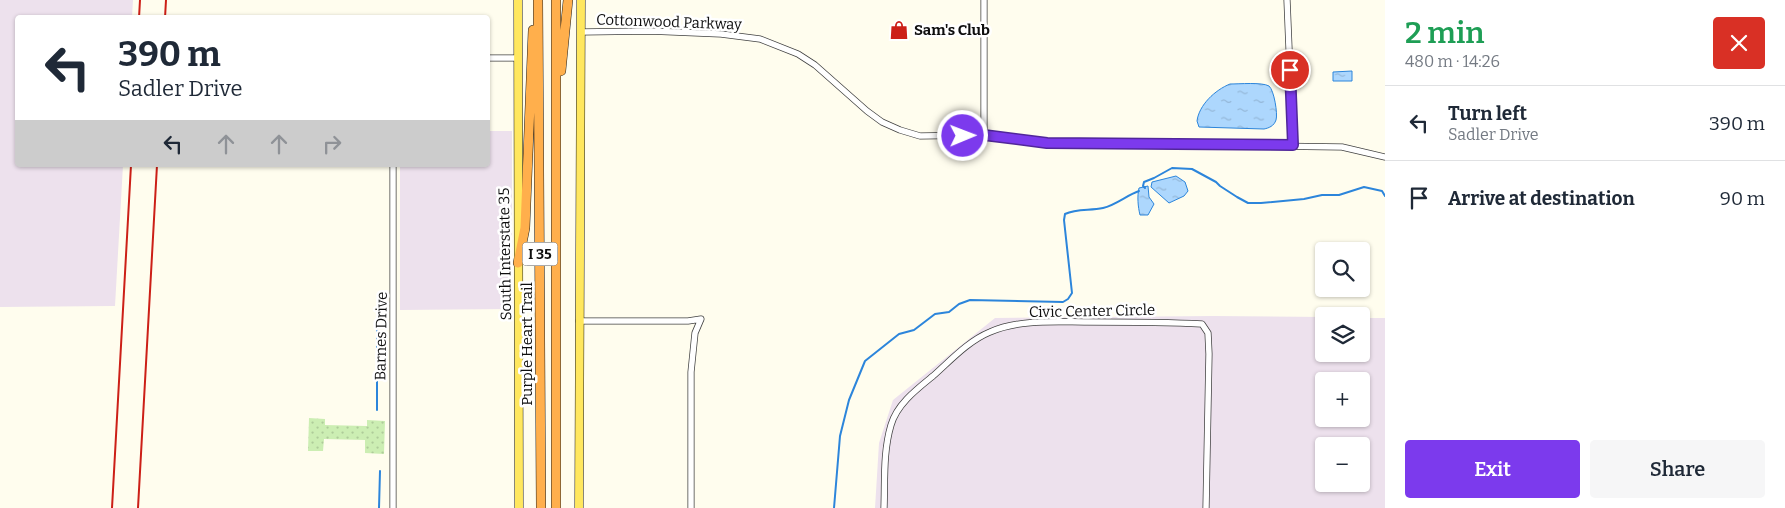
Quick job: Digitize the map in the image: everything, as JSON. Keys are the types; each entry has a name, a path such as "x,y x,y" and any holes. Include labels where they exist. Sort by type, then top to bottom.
{"highway":[{"path":"518,263 525,228 534,0"},
{"name":"Purple Heart Trail","path":"538,0 541,508"},
{"name":"Purple Heart Trail","path":"556,0 556,508"},
{"path":"556,126 568,0"}],"main road":[{"name":"South Interstate 35","path":"518,0 519,508"},
{"path":"579,508 581,0"}],"street":[{"path":"984,0 984,135"},
{"path":"1287,0 1293,145"},
{"name":"Cottonwood Parkway","path":"580,32 650,31 721,34 760,39 798,54 815,65 882,122 920,136 984,135 1047,143 1342,146 1385,158"},
{"path":"490,58 518,58"},
{"name":"Barnes Drive","path":"393,167 393,508"},
{"path":"579,321 688,321 701,319 695,333 691,372 691,508"},
{"name":"Civic Center Circle","path":"884,508 886,454 892,424 901,406 931,377 976,339 990,331 1013,325 1050,321 1202,324 1208,332 1209,354 1206,508"}],"shaded area":[{"path":"0,0 133,0 132,15 15,15 15,167 123,167 115,306 0,307"},
{"path":"490,131 512,131 512,309 400,310 400,167 490,167"},
{"path":"1315,317 1315,362 1370,362 1370,318 1385,318 1385,508 875,508 879,443 893,400 995,318"}],"green space":[{"path":"309,418 325,419 325,425 367,426 367,420 385,421 384,454 365,453 365,440 324,439 323,451 308,451"}],"water":[{"path":"1352,71 1352,81 1333,81 1333,72"},
{"path":"1230,84 1269,86 1276,108 1274,124 1264,129 1199,127 1198,115 1204,104 1213,94"},
{"path":"1176,176 1185,182 1188,191 1184,196 1169,203 1151,187 1152,182"},
{"path":"1148,186 1149,197 1154,204 1148,215 1140,215 1138,202 1139,188"}],"waterway":[{"path":"1145,188 1143,186 1144,182 1172,168 1192,169 1248,203 1339,195 1364,187 1382,191 1385,196"},
{"path":"834,508 840,436 849,400 865,361 899,334 914,330 935,314 949,312 959,304 970,300 1063,302 1068,299 1072,293 1064,220 1065,214 1074,211 1108,207 1139,191"},
{"path":"377,328 377,410"},
{"path":"379,508 380,471"}],"railway":[{"path":"139,15 140,0"},
{"path":"165,15 166,0"},
{"path":"112,508 131,167"},
{"path":"138,508 157,167"}],"place":[{"name":"Sam's Club","path":"899,30"}],"route":[{"path":"963,136 984,135 1047,143 1293,145 1290,70"}]}
